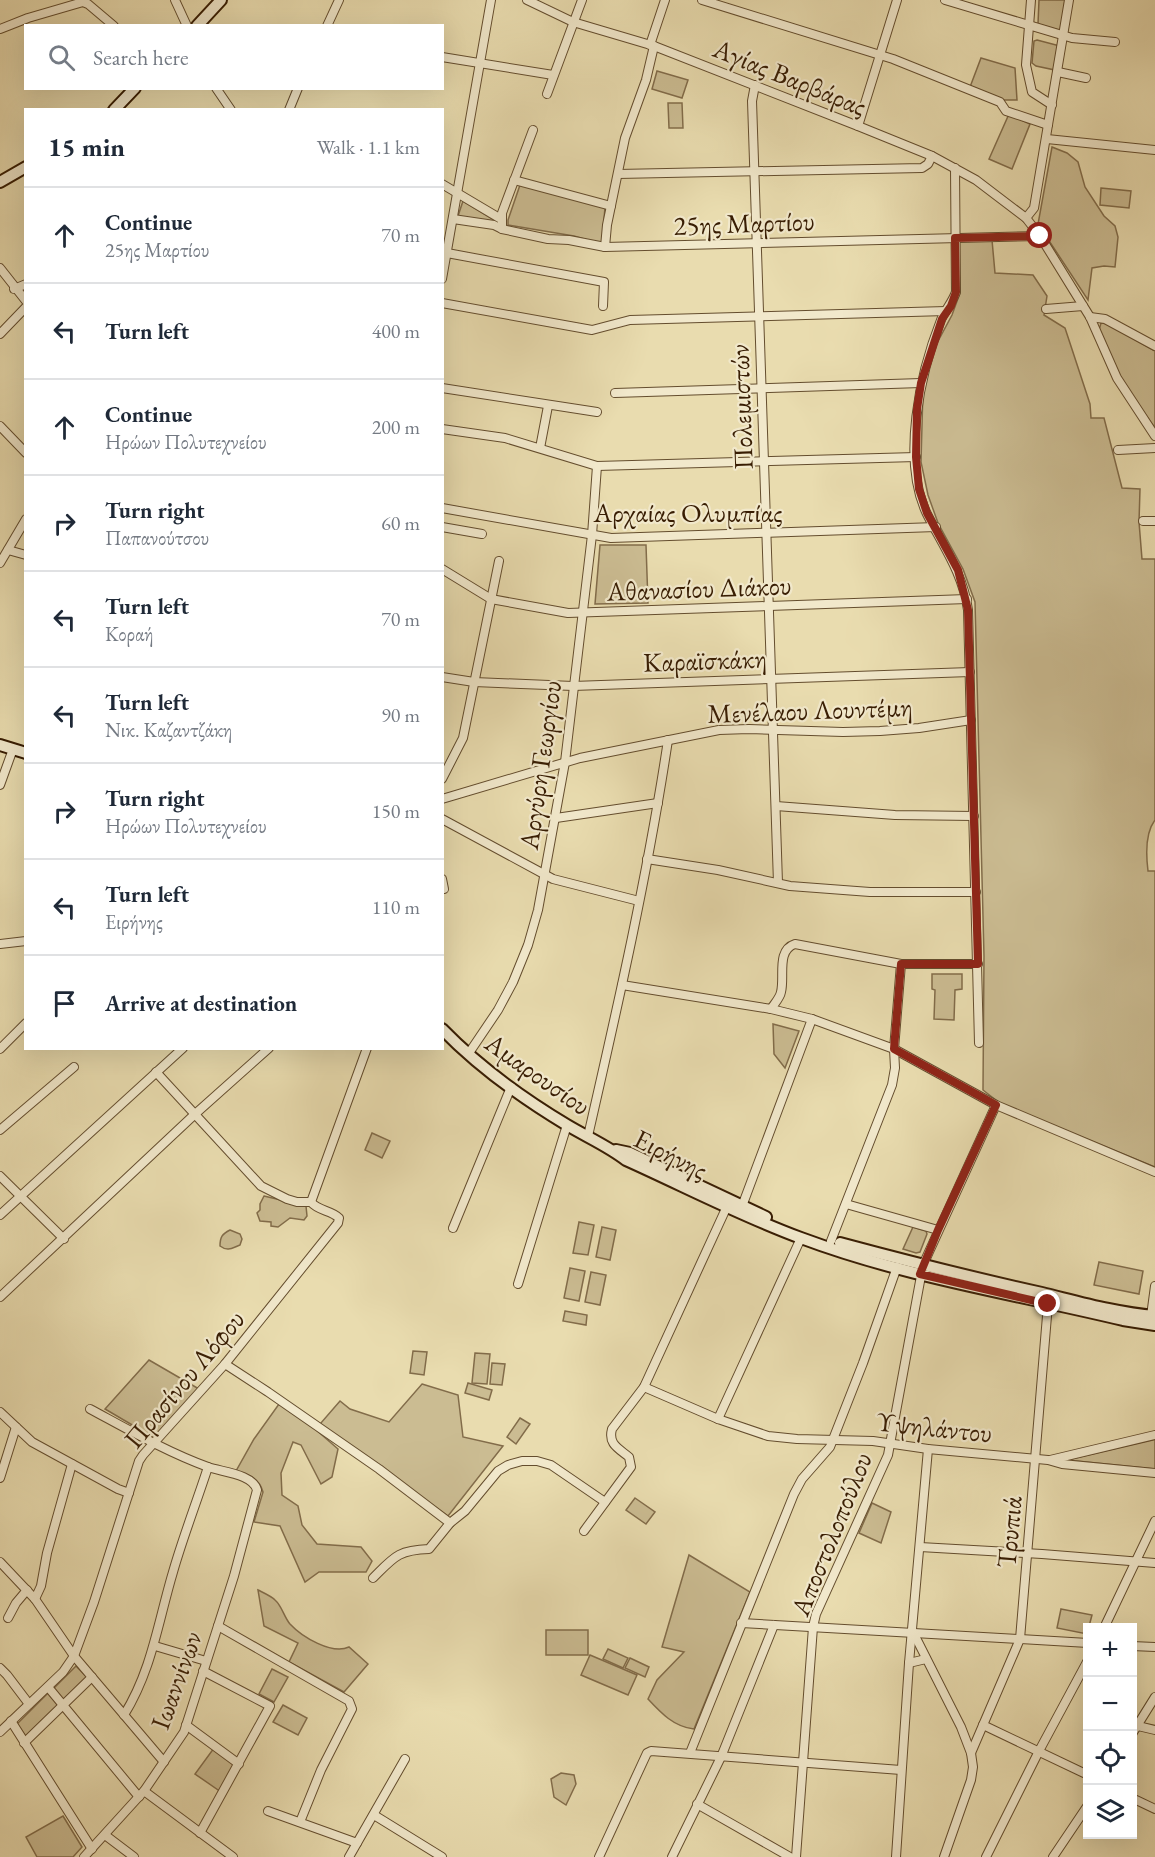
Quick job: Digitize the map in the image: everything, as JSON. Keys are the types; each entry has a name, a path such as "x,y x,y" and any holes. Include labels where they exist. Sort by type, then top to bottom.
{"main road":[{"path":"199,24 221,0"},
{"path":"116,108 133,90"},
{"path":"0,182 24,168"},
{"path":"0,745 24,752"},
{"name":"Αμαρουσίου","path":"444,1031 511,1087 567,1125 612,1149"},
{"name":"Ειρήνης","path":"612,1149 626,1160 801,1238 897,1267 921,1270 1154,1319"},
{"name":"Ειρήνης","path":"740,1209 921,1270 1048,1304 1123,1320 1154,1319"}],"street":[{"path":"174,0 186,24"},
{"path":"328,24 339,0"},
{"path":"444,269 491,0"},
{"name":"Αγίας Βαρβάρας","path":"527,0 573,22 652,46 932,156 998,195 1026,218 1040,236 1090,317 1117,378 1155,436"},
{"path":"547,94 582,0"},
{"path":"605,247 625,138 646,80 652,46 665,0"},
{"path":"702,0 880,55 1000,102 1006,111 1048,125"},
{"path":"858,126 897,0"},
{"path":"945,0 1072,38 1115,42"},
{"path":"1031,0 1026,65 1032,92 1052,105"},
{"path":"1026,218 1034,208 1069,0"},
{"path":"0,28 83,2 112,24"},
{"path":"444,57 553,75"},
{"path":"1058,72 1086,78"},
{"name":"Πολεμιστών","path":"755,85 752,100 778,883"},
{"path":"217,90 229,108"},
{"path":"290,108 297,90"},
{"path":"502,230 501,219 532,130"},
{"path":"1047,139 1154,148"},
{"path":"618,174 922,168 928,164 932,156"},
{"path":"955,168 956,292 951,306 946,311 921,383 917,409 916,457 919,489 927,513 958,570 966,600 970,672 979,1043"},
{"path":"514,180 611,206"},
{"path":"444,185 501,219"},
{"name":"25ης Μαρτίου","path":"453,219 494,225 502,230 548,239 569,240 605,247 1040,236"},
{"path":"447,253 604,282 603,306"},
{"path":"0,268 24,299"},
{"path":"14,289 24,285"},
{"path":"444,303 600,329 630,320 946,311"},
{"path":"1046,309 1083,306"},
{"path":"0,334 24,309"},
{"path":"1090,317 1105,319 1155,346"},
{"path":"615,393 762,390 921,383"},
{"path":"444,388 597,412"},
{"path":"540,448 548,406"},
{"path":"0,426 24,451"},
{"path":"444,429 505,438 597,466 916,457"},
{"path":"1118,450 1155,448"},
{"name":"Αργύρη Γεωργίου","path":"469,1053 498,1010 513,982 534,928 565,762 592,535 597,466"},
{"name":"Αρχαίας Ολυμπίας","path":"444,508 611,538 936,527"},
{"path":"1143,521 1155,521"},
{"path":"0,563 24,522"},
{"path":"444,527 482,534"},
{"path":"8,550 24,554"},
{"path":"444,774 462,738 499,561"},
{"name":"Αθανασίου Διάκου","path":"444,570 491,598 568,613 966,600"},
{"name":"Καραϊσκάκη","path":"444,677 474,682 573,686 970,672"},
{"name":"Μενέλαου Λουντέμη","path":"444,798 580,758 719,730 880,731 971,720"},
{"path":"588,1136 622,986 668,740"},
{"path":"0,785 13,749"},
{"path":"556,818 658,803"},
{"path":"776,806 895,815 974,816"},
{"path":"444,820 545,876 639,901"},
{"path":"647,859 718,870 790,886 870,892 976,892"},
{"path":"0,944 24,941"},
{"path":"771,1009 781,994 784,952 788,946 795,944 901,964 978,964"},
{"path":"831,1241 892,1085 901,964"},
{"path":"622,986 771,1009 812,1019 894,1049 996,1105 1155,1172"},
{"path":"740,1209 812,1019"},
{"path":"0,1049 24,1025"},
{"path":"0,1215 181,1050"},
{"path":"0,1297 267,1050"},
{"path":"156,1072 261,1186 287,1199 311,1202 366,1050"},
{"path":"0,1130 74,1068"},
{"path":"453,1228 511,1087"},
{"name":"Αποστολοπούλου","path":"795,1857 813,1627 816,1614 888,1455 921,1270 996,1105"},
{"path":"518,1284 567,1125"},
{"path":"0,1176 64,1239"},
{"name":"Πρασίνου Λόφου","path":"0,1732 63,1672 74,1656 139,1461 152,1443 225,1364 338,1223 339,1218 336,1215 315,1207 311,1202"},
{"path":"584,1530 631,1467 629,1457 612,1443 610,1437 612,1429 644,1387 729,1204"},
{"path":"846,1204 938,1230"},
{"path":"718,1419 801,1238"},
{"path":"690,1753 794,1494 802,1479 827,1453 863,1363 897,1267"},
{"path":"1154,1319 1155,1286"},
{"name":"Τρυπιά","path":"971,1753 1020,1639 1029,1553 1048,1304"},
{"path":"225,1364 379,1469 450,1523"},
{"name":"Υψηλάντου","path":"644,1387 718,1419 768,1436 855,1440 1155,1473"},
{"path":"90,1409 152,1443 208,1467 173,1572 155,1646 135,1698 124,1715"},
{"path":"0,1412 32,1442 129,1493"},
{"path":"0,1479 16,1427"},
{"path":"1048,1460 1155,1436"},
{"path":"896,1857 909,1663 928,1449"},
{"path":"373,1578 395,1556 405,1551 429,1549 498,1471 508,1465 522,1461 550,1465 605,1502"},
{"path":"35,1599 41,1586 47,1552 72,1464"},
{"name":"Ιωαννίνων","path":"84,1857 141,1794 181,1738 218,1626 254,1507 257,1490 256,1485 248,1479 208,1467"},
{"path":"1106,1623 1155,1521"},
{"path":"920,1547 1155,1563"},
{"path":"0,1562 35,1599 74,1656 164,1762"},
{"path":"8,1618 16,1603 27,1590"},
{"path":"741,1623 1083,1643"},
{"path":"672,1857 721,1757 774,1625"},
{"path":"218,1626 349,1701 352,1705 321,1770 300,1822"},
{"path":"913,1632 961,1727 974,1767 944,1857"},
{"path":"155,1646 206,1661"},
{"path":"1137,1646 1155,1647"},
{"path":"909,1663 926,1659"},
{"path":"0,1668 30,1704"},
{"path":"986,1857 1083,1669"},
{"path":"200,1833 270,1706 203,1671"},
{"path":"24,1743 92,1677"},
{"path":"48,1687 141,1794 232,1857"},
{"path":"1134,1731 1155,1697"},
{"path":"10,1721 92,1849"},
{"path":"186,1725 238,1764"},
{"path":"983,1725 1083,1773"},
{"path":"1138,1726 1155,1730"},
{"path":"599,1857 647,1753 651,1751 901,1770"},
{"path":"349,1857 405,1759"},
{"path":"1137,1800 1155,1809"},
{"path":"697,1804 790,1857"},
{"path":"268,1811 357,1843"},
{"path":"1053,1857 1083,1812"},
{"path":"374,1815 442,1857"},
{"path":"105,1835 133,1857"}],"shaded area":[{"path":"1039,0 1065,0 1061,31 1038,24"},
{"path":"1034,41 1060,46 1055,70 1032,63"},
{"path":"981,58 1015,68 1017,100 1004,100 970,87"},
{"path":"657,71 688,80 682,98 652,89"},
{"path":"668,103 682,103 683,128 669,128"},
{"path":"1009,114 1030,124 1012,169 989,159"},
{"path":"1052,147 1067,153 1078,162 1085,187 1104,216 1115,226 1118,237 1115,267 1092,268 1088,300 1038,224"},
{"path":"520,185 605,207 602,244 574,236 508,225"},
{"path":"1101,188 1131,191 1129,208 1100,205"},
{"path":"463,201 499,223 458,216"},
{"path":"958,240 992,240 995,273 1033,275 1047,296 1044,315 1065,328 1090,404 1091,418 1104,418 1122,488 1140,489 1139,522 1142,559 1155,559 1155,820 1149,831 1147,851 1148,871 1155,871 1155,1167 1001,1104 983,1090 984,956 975,602 963,569 938,523 928,495 921,462 923,389 936,345 952,315 960,293"},
{"path":"1101,323 1106,323 1155,351 1155,428 1119,377 1099,330"},
{"path":"600,545 646,545 648,603 595,604"},
{"path":"932,974 962,974 962,989 955,990 954,1020 934,1019 935,990 932,989"},
{"path":"773,1024 799,1031 785,1068 774,1054"},
{"path":"372,1133 390,1141 382,1158 365,1150"},
{"path":"264,1196 306,1206 307,1216 304,1220 290,1218 278,1227 271,1226 271,1222 260,1221 257,1213"},
{"path":"579,1222 594,1225 588,1255 573,1253"},
{"path":"602,1227 616,1230 610,1260 596,1257"},
{"path":"913,1227 926,1231 927,1234 920,1252 916,1253 903,1249"},
{"path":"230,1230 240,1234 242,1239 240,1245 225,1249 220,1246 220,1240 223,1234"},
{"path":"1099,1262 1143,1271 1139,1294 1094,1285"},
{"path":"570,1268 585,1271 579,1301 564,1298"},
{"path":"591,1272 606,1275 600,1305 585,1302"},
{"path":"565,1311 587,1315 586,1325 563,1321"},
{"path":"413,1351 427,1352 424,1375 410,1373"},
{"path":"475,1353 490,1354 487,1384 472,1383"},
{"path":"149,1360 199,1389 156,1439 105,1409"},
{"path":"492,1363 505,1364 502,1385 490,1384"},
{"path":"468,1383 492,1390 489,1400 465,1393"},
{"path":"422,1384 458,1395 463,1437 503,1446 448,1516 320,1424 340,1401 350,1409 389,1422"},
{"path":"279,1404 315,1429 338,1449 332,1477 321,1484 301,1445 293,1442 281,1473 282,1495 298,1506 302,1525 317,1544 361,1547 372,1561 366,1572 319,1572 305,1582 280,1526 254,1522 263,1492 256,1480 236,1471 254,1439"},
{"path":"520,1418 530,1424 516,1444 507,1437"},
{"path":"1155,1439 1155,1469 1067,1460"},
{"path":"635,1498 655,1512 646,1524 626,1510"},
{"path":"872,1503 891,1512 881,1543 859,1533"},
{"path":"689,1555 750,1592 694,1729 674,1722 648,1699 657,1680 684,1652 662,1647"},
{"path":"258,1590 275,1600 290,1624 302,1634 326,1647 342,1649 349,1647 368,1664 344,1692 289,1662 298,1643 264,1626"},
{"path":"1061,1609 1092,1615 1090,1623 1083,1623 1083,1633 1057,1628"},
{"path":"546,1630 588,1630 588,1655 546,1655"},
{"path":"608,1649 628,1658 623,1668 603,1659"},
{"path":"590,1655 637,1675 628,1695 581,1675"},
{"path":"630,1658 649,1667 645,1677 625,1668"},
{"path":"76,1666 88,1678 64,1701 53,1689"},
{"path":"272,1669 288,1677 274,1702 259,1694"},
{"path":"48,1693 59,1706 27,1738 17,1724"},
{"path":"283,1705 307,1718 298,1735 273,1722"},
{"path":"214,1748 236,1764 221,1792 195,1774"},
{"path":"561,1773 574,1775 576,1784 566,1805 554,1797 551,1779"},
{"path":"63,1816 82,1847 73,1857 37,1857 26,1837"}],"route":[{"path":"1040,236 955,238 956,292 951,306 942,319 921,383 915,433 919,489 927,513 958,570 968,610 978,964 901,964 894,1049 996,1105 922,1265 920,1274 1048,1304"}]}
